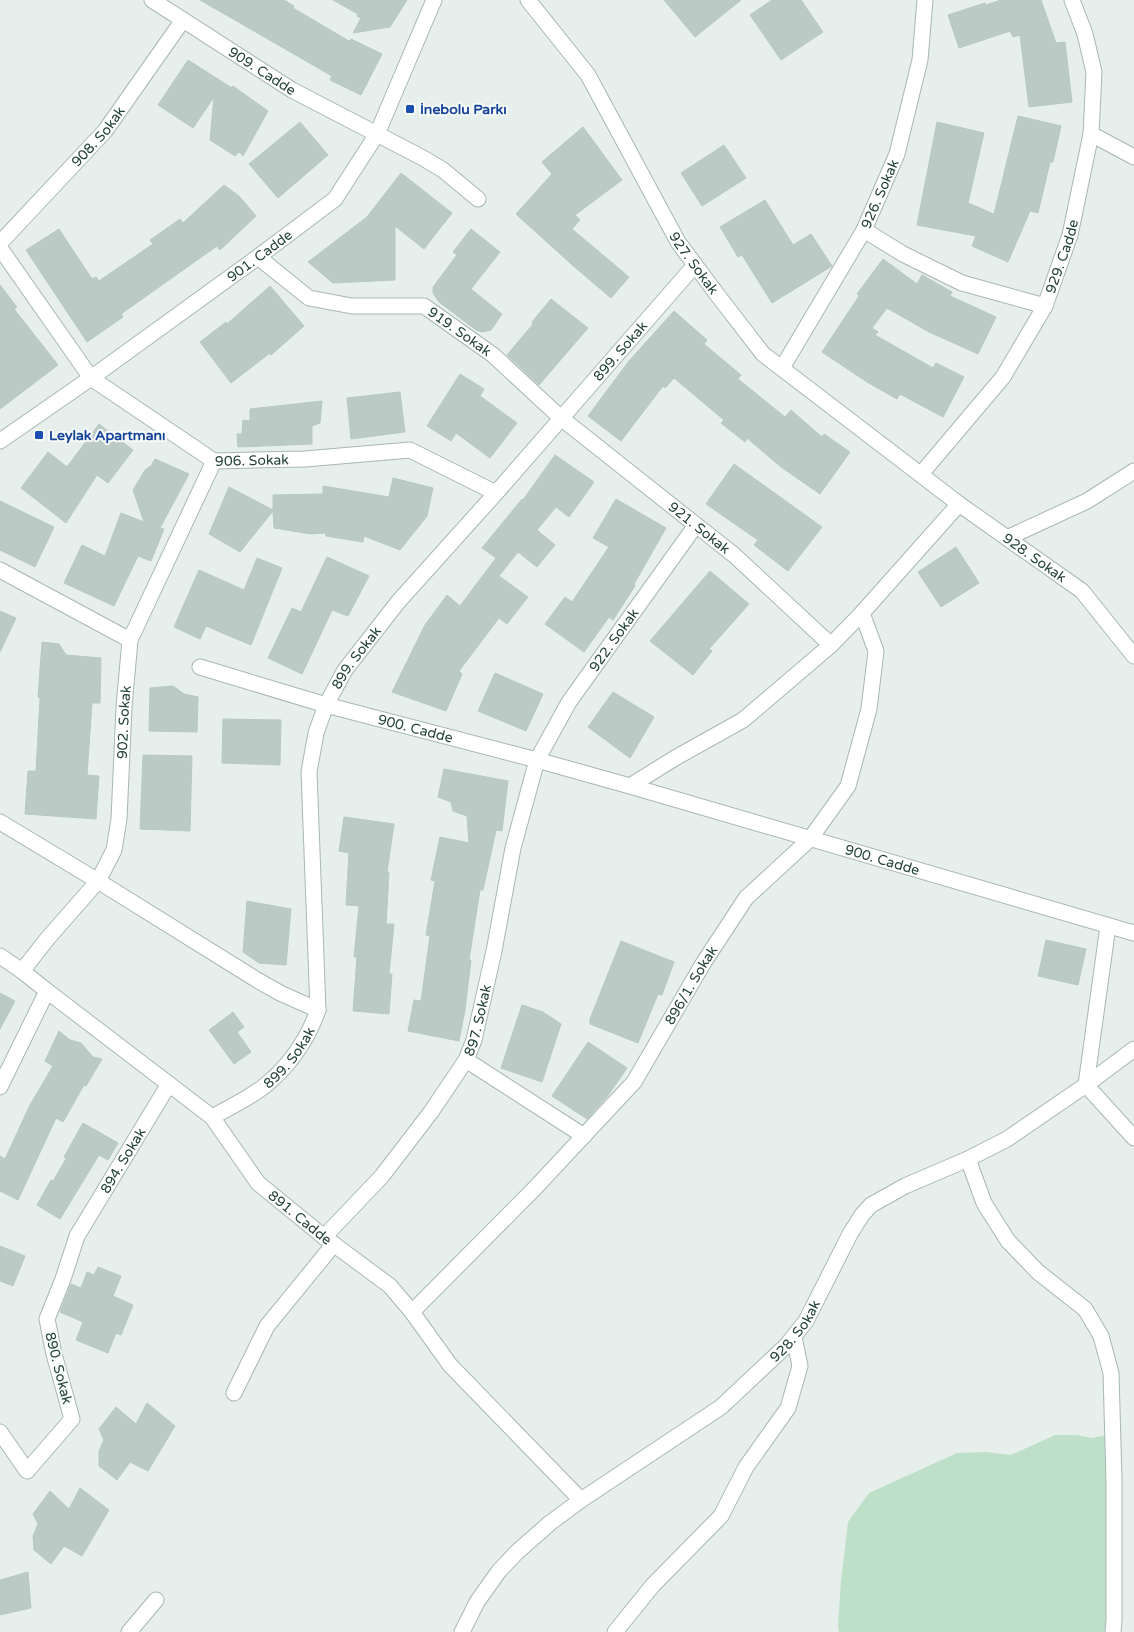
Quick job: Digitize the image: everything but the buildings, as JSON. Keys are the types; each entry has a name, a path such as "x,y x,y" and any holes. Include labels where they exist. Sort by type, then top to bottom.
{"street":[{"name":"909. Cadde","path":"152,0 292,90 424,158 449,175 478,199"},
{"name":"901. Cadde","path":"0,441 91,378 335,199 377,134 434,0"},
{"name":"927. Sokak","path":"528,0 588,75 678,242 763,354 921,474"},
{"name":"926. Sokak","path":"782,368 864,230 898,154 920,60 925,0"},
{"name":"929. Cadde","path":"921,474 1003,377 1045,306 1070,235 1091,134 1094,72 1085,34 1072,0"},
{"name":"908. Sokak","path":"0,243 105,131 183,20"},
{"path":"1091,134 1134,157"},
{"path":"864,230 904,254 962,283 1045,306"},
{"name":"906. Sokak","path":"0,248 91,378 214,461 305,459 410,450 496,493"},
{"name":"919. Sokak","path":"258,257 309,298 352,306 424,306 494,355 561,418"},
{"name":"899. Sokak","path":"212,1118 262,1088 294,1057 311,1029 318,1010 309,772 316,732 326,705 345,670 398,602 695,265"},
{"name":"921. Sokak","path":"561,418 734,555 831,645"},
{"name":"902. Sokak","path":"22,971 98,881 114,850 119,819 124,707 130,640 214,461"},
{"path":"1007,538 1087,501 1134,471"},
{"name":"928. Sokak","path":"921,474 959,504 1082,591 1134,656"},
{"path":"630,786 743,720 831,645 959,504"},
{"name":"922. Sokak","path":"538,760 569,702 696,525"},
{"path":"0,570 130,640"},
{"name":"896/1. Sokak","path":"412,1312 536,1187 634,1082 704,962 746,898 810,839 848,786 869,709 876,651 862,613"},
{"name":"900. Cadde","path":"200,667 326,705 630,786 1134,933"},
{"name":"897. Sokak","path":"234,1392 267,1326 329,1241 431,1112 466,1060 474,1040 494,952 513,848 538,760"},
{"path":"0,822 280,994 318,1010"},
{"path":"1108,926 1086,1085 1134,1138"},
{"name":"891. Cadde","path":"0,956 212,1118 258,1183 329,1241 390,1286 412,1312 450,1365 581,1500"},
{"path":"0,1087 47,991"},
{"name":"928. Sokak","path":"462,1632 478,1602 499,1571 517,1552 581,1500 721,1407 786,1346 806,1321 850,1234 871,1205 905,1186 968,1159 1007,1139 1086,1085 1134,1048"},
{"path":"466,1060 584,1136"},
{"name":"894. Sokak","path":"77,1236 169,1084"},
{"path":"968,1159 984,1203 1008,1241 1038,1272 1085,1309 1101,1336 1111,1374 1114,1480 1113,1632"},
{"name":"890. Sokak","path":"0,1432 27,1471 72,1419 54,1354 47,1319 77,1236"},
{"path":"615,1632 653,1585 722,1516 746,1467 788,1408 800,1366 794,1337"},
{"path":"129,1632 156,1600"}],"green space":[{"path":"1113,1434 1113,1632 839,1632 841,1581 848,1522 869,1493 957,1453 986,1452 1011,1455 1055,1435 1077,1435 1091,1438"}],"place":[{"name":"İnebolu Parkı","path":"410,109"},
{"name":"Leylak Apartmanı","path":"39,435"}]}
